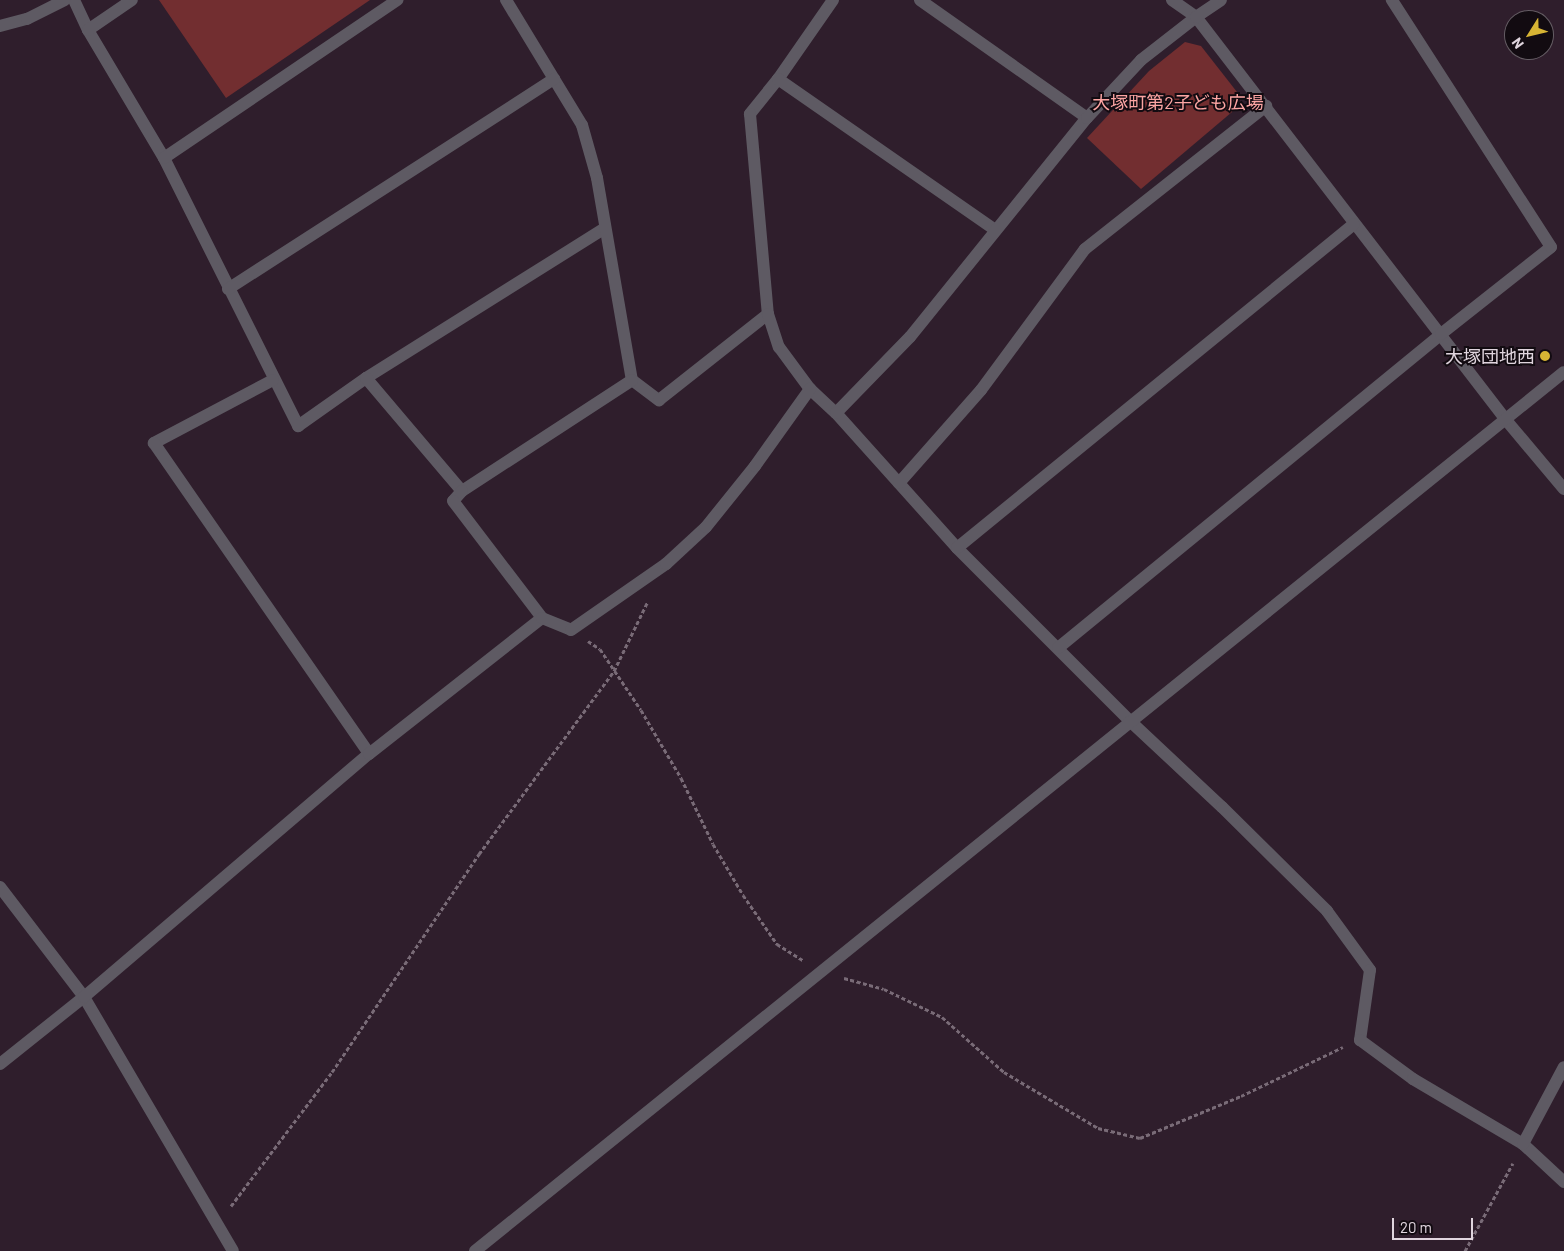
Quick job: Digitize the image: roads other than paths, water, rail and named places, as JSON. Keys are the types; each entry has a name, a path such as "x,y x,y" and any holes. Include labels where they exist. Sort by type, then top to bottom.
{"street":[{"path":"0,26 27,19 65,0"},
{"path":"74,0 88,30 164,158 273,380 298,426 366,378 605,228"},
{"path":"88,30 132,0"},
{"path":"164,158 397,0"},
{"path":"506,0 582,125 597,178 632,380 659,400 768,314"},
{"path":"833,0 778,80 750,114 768,314 780,347 810,390 836,412 957,548 1130,721 1222,807 1327,911 1370,970 1360,1040 1413,1080 1523,1144 1564,1182"},
{"path":"920,0 1087,118"},
{"path":"1172,0 1196,17 1506,420 1564,488"},
{"path":"836,412 910,337 1087,118 1141,60 1221,0"},
{"path":"1058,648 1441,334 1551,248 1392,0"},
{"path":"228,289 554,79"},
{"path":"778,80 995,230"},
{"path":"900,483 981,390 1085,249 1266,106"},
{"path":"957,548 1354,224"},
{"path":"476,1251 1564,372"},
{"path":"366,378 462,492"},
{"path":"273,380 154,443 369,754"},
{"path":"632,380 462,492 452,501 542,618 571,630 666,564 706,527 755,466 810,390"},
{"path":"0,1064 84,997 369,754 542,618"},
{"path":"0,887 84,997 233,1251"},
{"path":"1523,1144 1564,1067"}],"place":[{"name":"大塚団地西","path":"1545,356"}],"park label":[{"name":"大塚町第2子ども広場","path":"1178,102"}]}
